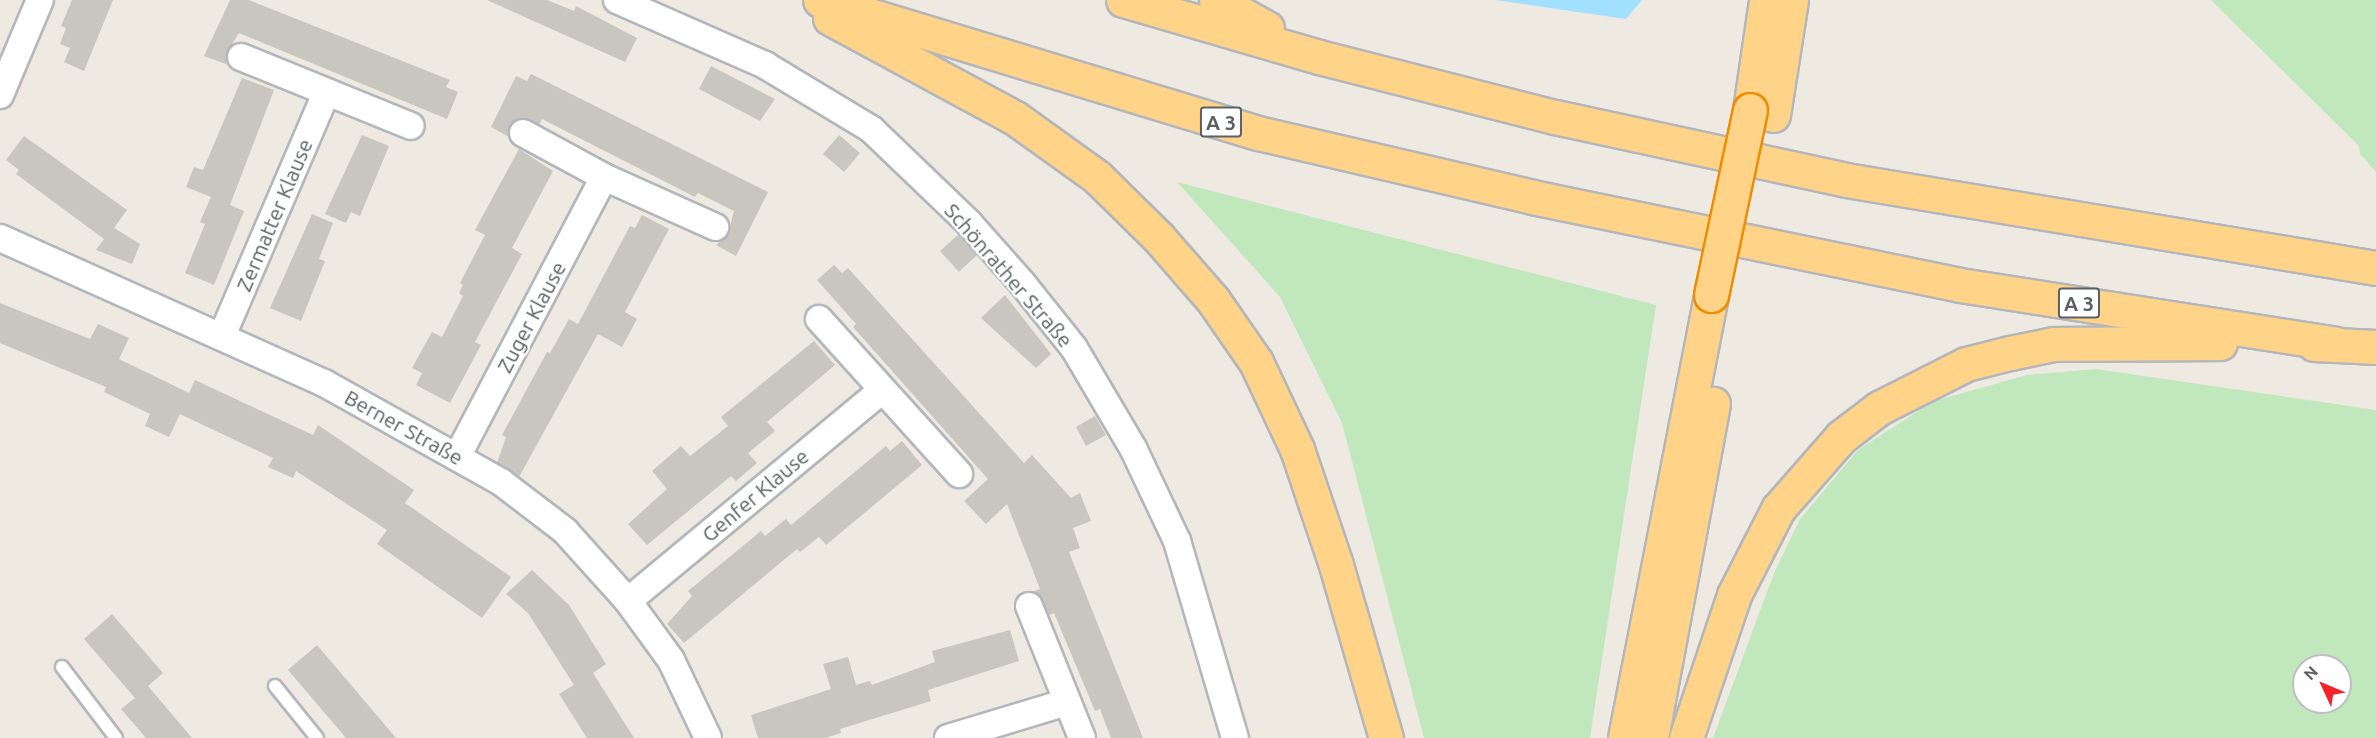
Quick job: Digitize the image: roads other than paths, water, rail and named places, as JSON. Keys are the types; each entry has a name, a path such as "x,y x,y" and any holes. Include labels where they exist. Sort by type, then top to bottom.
{"highway":[{"path":"797,0 1014,118 1097,177 1159,238 1213,300 1256,362 1297,449 1336,565 1386,738"},
{"name":"A 3","path":"820,0 1258,133 1532,197 1960,285 2336,344 2376,347"},
{"path":"1123,0 1319,57 1555,117 1846,180 2376,268"},
{"path":"1216,0 1319,57"},
{"path":"1761,113 1766,0"},
{"path":"1625,738 1761,113 1791,0"},
{"path":"1651,738 1722,297"},
{"path":"1686,738 1734,595 1778,509 1841,437 1879,408 1966,364 2054,344 2336,344"}],"street":[{"path":"0,95 40,0"},
{"name":"Schönrather Straße","path":"617,0 765,65 871,129 969,223 1022,283 1074,348 1134,450 1177,541 1235,738"},
{"path":"241,57 411,126"},
{"name":"Zermatter Klause","path":"222,336 326,93"},
{"path":"523,133 604,177 715,226"},
{"name":"Zuger Klause","path":"457,457 604,177"},
{"name":"Berner Straße","path":"0,238 324,383 501,482 565,531 628,601 671,660 708,738"},
{"path":"819,319 959,474"},
{"name":"Genfer Klause","path":"628,601 882,390"},
{"path":"1029,606 1082,738"},
{"path":"948,738 1066,702"}],"lane":[{"path":"62,667 116,738"},
{"path":"275,686 316,738"}],"water":[{"path":"1495,0 1642,0 1626,19"}]}
